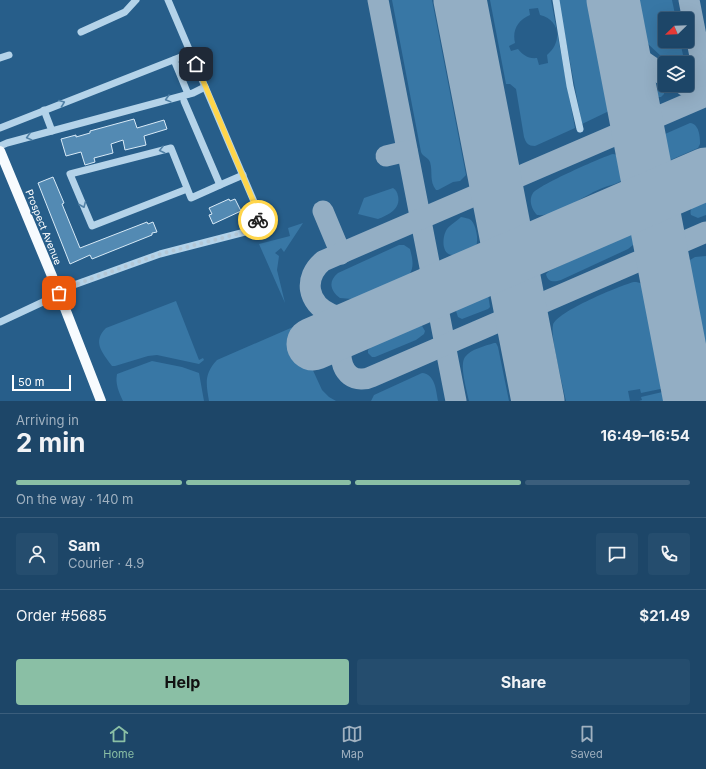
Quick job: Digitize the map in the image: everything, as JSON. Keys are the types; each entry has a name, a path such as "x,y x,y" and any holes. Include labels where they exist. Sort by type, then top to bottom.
{"main road":[{"name":"Prospect Avenue","path":"0,151 59,293 101,401"}],"street":[{"path":"80,32 125,12 136,0"},
{"path":"0,322 45,301 71,286 160,254 245,232 258,227 258,212 168,0"},
{"path":"556,0 572,92 580,128"},
{"path":"0,128 191,53"},
{"path":"0,58 9,55"},
{"path":"174,60 188,94"},
{"path":"0,146 188,94 206,87"},
{"path":"184,101 220,185"},
{"path":"44,110 52,131"},
{"path":"187,189 92,226 70,174 171,148 191,198 243,175"}],"shaded area":[{"path":"392,0 432,0 466,175 460,181 453,182 438,190 434,187 432,180 430,162 421,152"},
{"path":"490,0 551,0 575,128 535,146 529,145 524,137 516,89 510,84 506,84","holes":["538,8 540,15 552,22 557,32 557,38 552,50 547,55 548,63 539,65 537,58 526,56 518,49 511,51 509,46 515,43 515,30 519,23 530,15 529,9"]},
{"path":"558,0 595,0 612,98 610,110 582,124"},
{"path":"631,0 672,0 675,12 658,12 658,48 682,48 683,56 661,56 647,43 636,19"},
{"path":"647,84 658,89 658,92 664,92 664,94 661,97 658,97 650,91"},
{"path":"690,123 697,128 700,137 700,144 698,148 666,162 663,160 661,147 665,134"},
{"path":"613,154 622,159 625,166 626,174 623,180 593,192 552,213 537,215 535,213 531,205 531,199 533,193 538,189 571,172"},
{"path":"393,188 397,192 398,205 393,211 378,219 358,214 364,198"},
{"path":"706,198 706,215 698,218 691,215 691,209 697,203"},
{"path":"461,217 470,219 473,222 477,243 476,246 462,253 456,255 449,254 446,252 444,245 445,232"},
{"path":"303,223 284,252 281,248 275,253 279,256 277,270 285,303 259,244 290,236 288,228"},
{"path":"632,232 636,233 638,238 628,249 561,280 552,281 548,279 546,274 549,271"},
{"path":"399,245 404,245 410,249 412,269 409,275 352,299 340,298 334,292 332,289 332,283 333,279 338,273"},
{"path":"706,256 706,353 695,331 685,276 690,260 695,257"},
{"path":"634,282 645,286 654,305 670,387 641,393 640,389 628,391 630,401 566,401 553,339 553,325 565,313 577,306 603,293"},
{"path":"488,294 490,307 488,309 462,319 458,317 456,311 460,307"},
{"path":"176,301 199,360 203,358 204,360 199,364 157,355 112,366 102,352 99,342 102,333 106,328"},
{"path":"422,326 425,331 424,334 416,340 375,357 372,357 368,353 368,350 371,347 416,327"},
{"path":"293,327 322,390 336,401 209,401 207,379 210,370 217,360"},
{"path":"496,343 498,347 509,401 469,401 464,378 463,361 471,352"},
{"path":"152,361 182,367 199,373 204,401 123,401 117,385 117,374"},
{"path":"422,373 430,376 432,379 438,401 371,401 374,395"},
{"path":"671,390 673,401 639,401 642,400 641,397"}],"building":[{"path":"134,119 137,128 164,120 167,129 144,136 146,145 125,150 123,140 111,144 113,153 94,158 95,162 85,165 81,152 66,156 61,139 76,135 76,137 90,133 90,131"},
{"path":"53,177 80,248 147,222 148,224 153,222 157,232 92,259 90,255 70,264 38,183"},
{"path":"229,199 230,201 235,199 241,211 213,224 209,215 212,214 209,208"}],"taxiway":[{"path":"378,0 456,401"},
{"path":"689,0 706,87"},
{"path":"622,47 658,71"},
{"path":"694,89 706,94"},
{"path":"368,320 345,319 331,314 317,303 310,290 310,282 312,275 323,261 706,96"},
{"path":"386,156 407,151"},
{"path":"323,211 341,254"},
{"path":"368,320 350,335 342,347 341,359 343,366 346,371 355,378 363,379 370,377 706,232"},
{"path":"664,256 682,348 691,361 706,372"}],"runway":[{"path":"460,0 538,401"},
{"path":"613,0 690,401"},
{"path":"313,344 706,174"}],"way so far":[{"path":"59,293 71,286 160,254 245,232 258,227 258,220"}],"route":[{"path":"196,64 258,212 258,220"}]}
